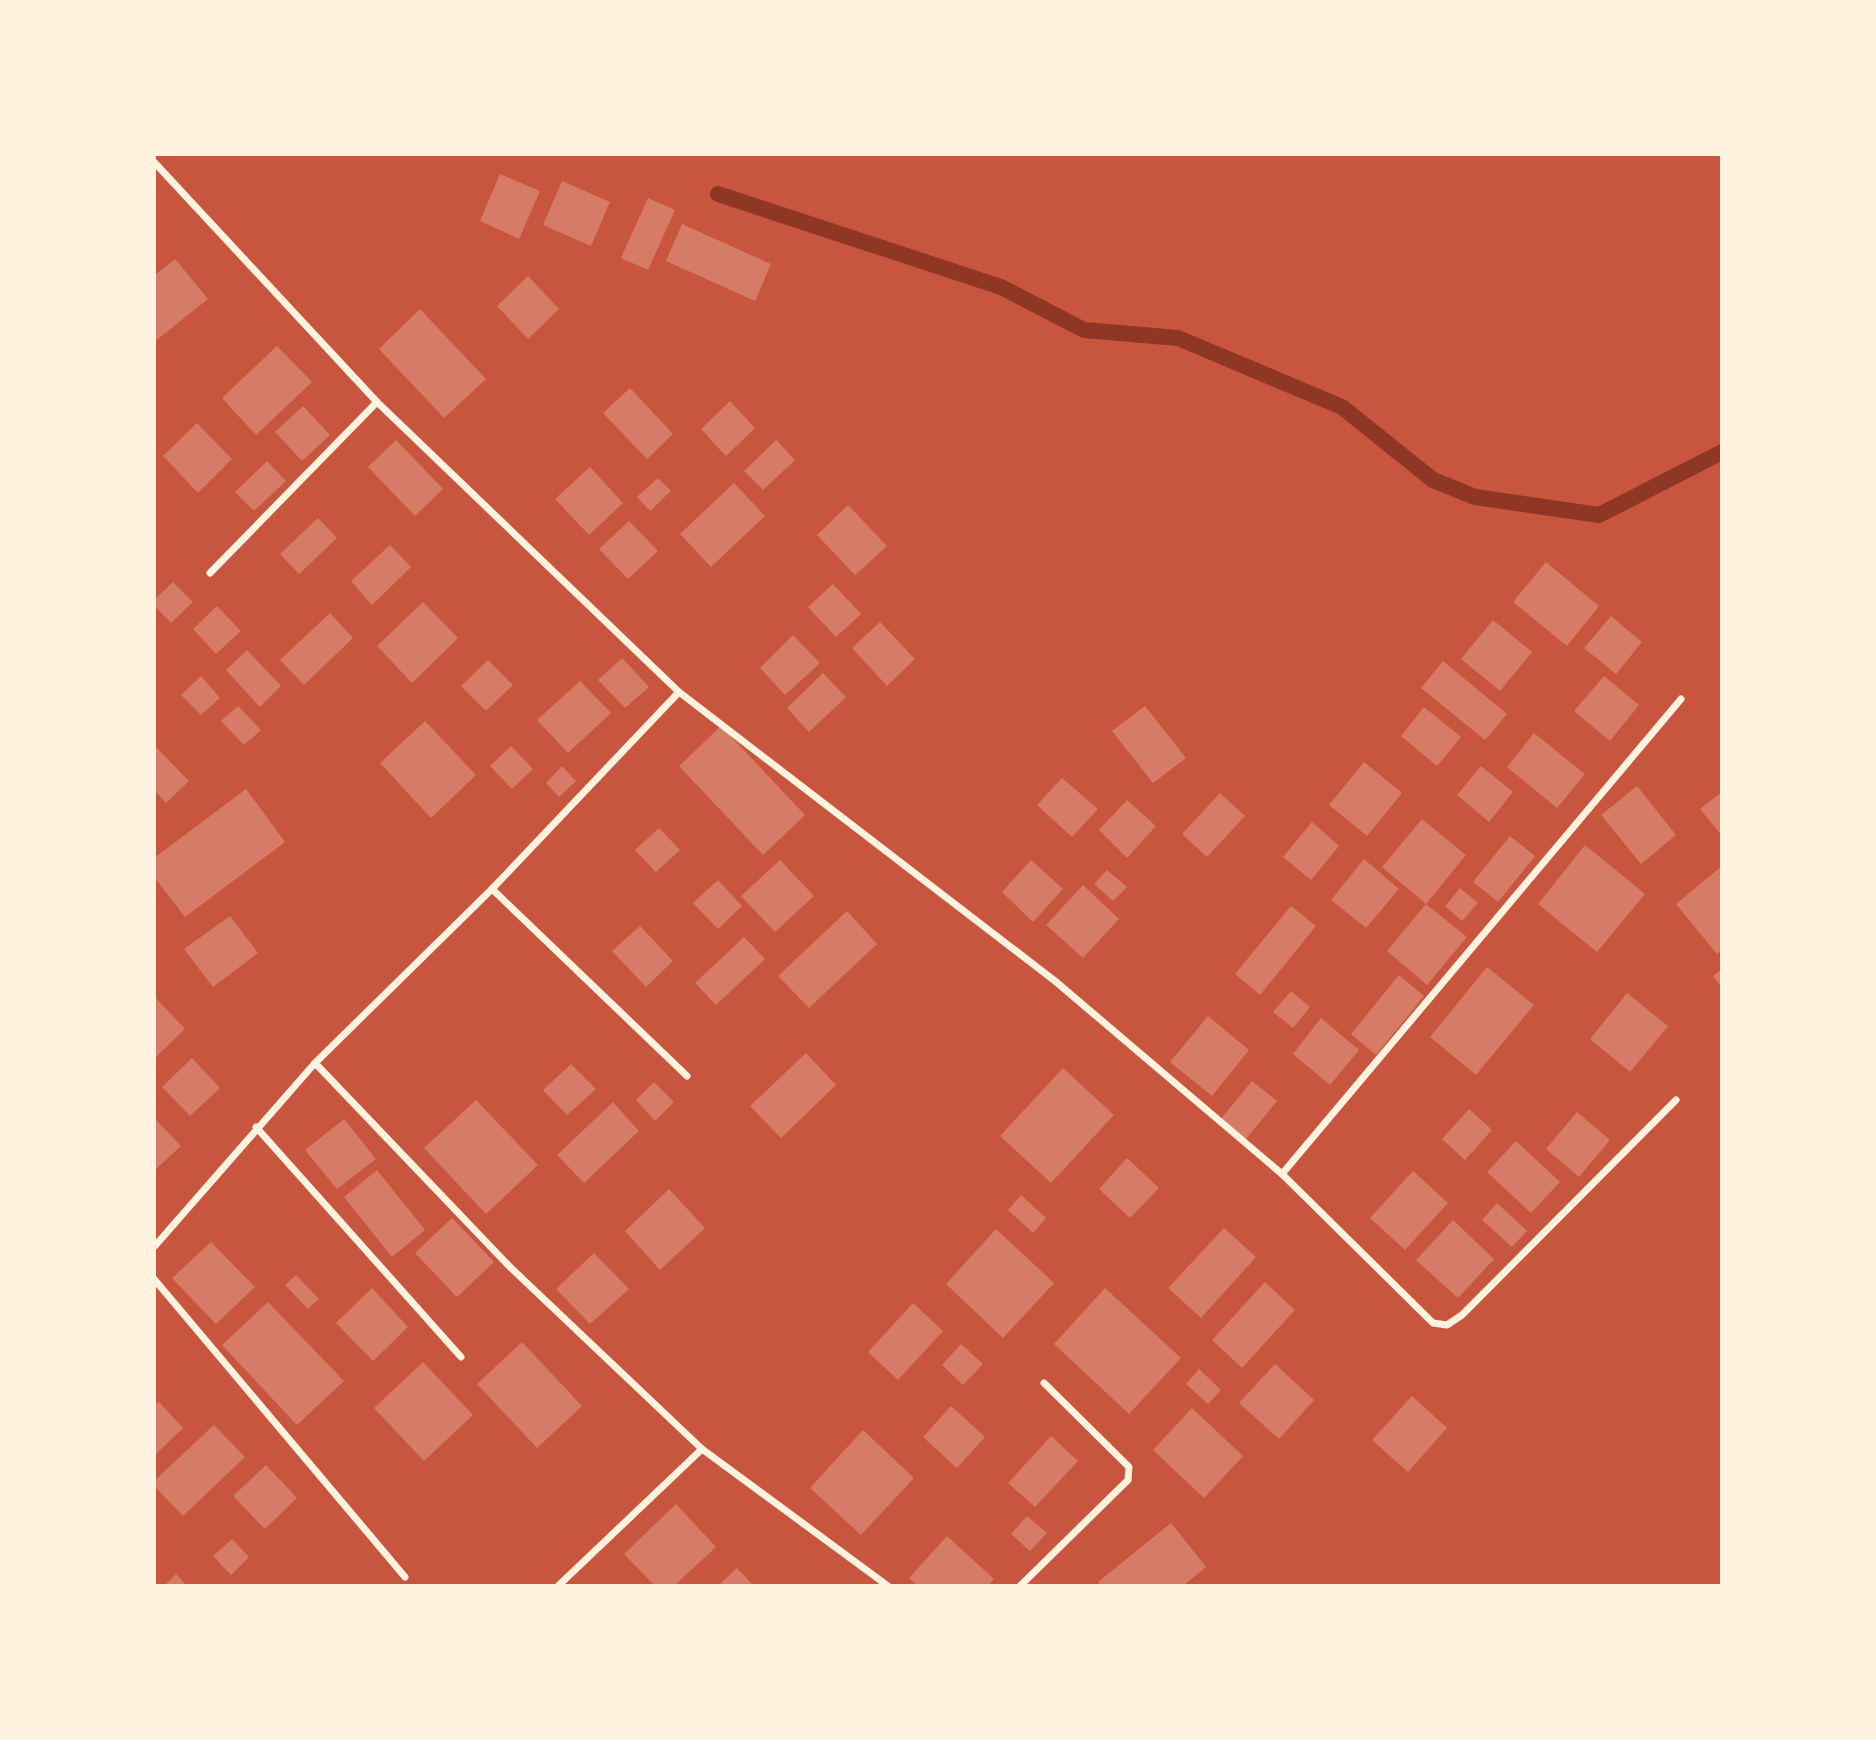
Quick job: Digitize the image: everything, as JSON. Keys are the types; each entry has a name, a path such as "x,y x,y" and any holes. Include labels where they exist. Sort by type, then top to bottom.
{"street":[{"path":"154,162 377,402 679,692 1055,981 1282,1174 1433,1323 1447,1325 1462,1315 1676,1100"},
{"path":"210,573 377,402"},
{"path":"154,1247 256,1127 315,1063 492,889 679,692"},
{"path":"1282,1174 1681,699"},
{"path":"492,889 687,1076"},
{"path":"315,1063 511,1268 702,1449 888,1586"},
{"path":"256,1127 461,1357"},
{"path":"154,1279 405,1577"},
{"path":"1020,1586 1128,1480 1129,1467 1044,1383"},
{"path":"558,1586 702,1449"}],"building":[{"path":"500,174 540,191 519,239 480,221"},
{"path":"562,181 610,202 591,246 543,225"},
{"path":"648,198 675,210 648,270 621,258"},
{"path":"682,224 771,264 755,301 666,261"},
{"path":"175,259 208,299 154,342 154,276"},
{"path":"528,276 559,309 528,339 497,306"},
{"path":"420,309 486,379 444,418 379,349"},
{"path":"277,346 312,382 256,435 222,398"},
{"path":"630,388 673,434 647,459 603,413"},
{"path":"730,401 755,428 726,456 701,429"},
{"path":"303,406 330,435 302,461 275,432"},
{"path":"197,423 232,459 198,493 163,456"},
{"path":"396,440 443,489 415,516 368,467"},
{"path":"776,440 795,460 763,490 744,471"},
{"path":"267,461 286,481 254,511 235,492"},
{"path":"590,467 623,503 589,535 555,499"},
{"path":"658,478 671,491 650,511 637,497"},
{"path":"734,483 765,516 711,567 680,534"},
{"path":"848,505 887,546 855,575 817,535"},
{"path":"318,518 337,538 299,574 280,554"},
{"path":"629,521 658,551 628,579 599,549"},
{"path":"390,545 411,567 372,605 351,581"},
{"path":"1546,562 1599,606 1567,646 1513,602"},
{"path":"173,582 193,602 171,623 154,605 154,600"},
{"path":"833,584 861,614 836,637 808,607"},
{"path":"423,602 458,638 412,683 377,646"},
{"path":"217,606 241,631 216,654 193,629"},
{"path":"330,613 353,638 304,685 280,660"},
{"path":"1611,616 1642,642 1616,674 1584,648"},
{"path":"1493,620 1532,652 1500,691 1461,659"},
{"path":"880,622 915,659 887,686 852,648"},
{"path":"793,635 820,663 785,695 760,668"},
{"path":"247,650 281,686 260,707 226,670"},
{"path":"622,658 649,687 625,708 598,680"},
{"path":"488,660 513,685 486,711 461,686"},
{"path":"1443,661 1507,714 1485,740 1421,688"},
{"path":"823,673 846,697 809,732 787,708"},
{"path":"201,676 220,698 201,715 181,695"},
{"path":"1604,676 1639,705 1610,741 1574,711"},
{"path":"580,681 611,713 568,753 537,720"},
{"path":"238,706 261,730 244,745 221,721"},
{"path":"1145,706 1186,758 1153,783 1112,731"},
{"path":"1424,707 1461,737 1437,766 1401,736"},
{"path":"425,721 476,775 431,818 380,763"},
{"path":"721,726 805,815 763,855 679,766"},
{"path":"1534,733 1585,774 1557,808 1507,767"},
{"path":"511,746 533,769 512,789 490,766"},
{"path":"157,748 189,781 166,803 154,790 154,751"},
{"path":"1364,762 1402,793 1367,836 1329,805"},
{"path":"562,766 576,781 559,797 546,783"},
{"path":"1481,766 1513,792 1489,822 1457,795"},
{"path":"1062,778 1098,809 1072,837 1037,805"},
{"path":"1637,786 1676,835 1641,864 1601,815"},
{"path":"246,789 285,842 185,917 154,877 154,858"},
{"path":"1722,792 1722,836 1700,809"},
{"path":"1220,793 1245,816 1207,857 1182,834"},
{"path":"1127,800 1156,826 1127,858 1099,830"},
{"path":"1422,819 1466,855 1426,904 1382,867"},
{"path":"1312,822 1339,846 1311,880 1283,857"},
{"path":"659,828 680,850 656,872 635,850"},
{"path":"1510,836 1535,856 1498,902 1473,882"},
{"path":"1585,845 1645,894 1597,952 1538,904"},
{"path":"1364,859 1399,889 1366,928 1331,900"},
{"path":"780,860 814,896 775,932 741,896"},
{"path":"1031,860 1063,889 1033,922 1002,892"},
{"path":"1722,866 1722,950 1717,954 1676,904"},
{"path":"1107,870 1127,887 1113,901 1094,884"},
{"path":"718,880 742,906 718,929 693,903"},
{"path":"1083,885 1119,919 1083,958 1046,925"},
{"path":"1460,888 1478,903 1462,921 1445,906"},
{"path":"1426,904 1467,937 1427,985 1387,951"},
{"path":"1291,906 1316,926 1260,995 1235,974"},
{"path":"847,911 877,944 809,1008 778,976"},
{"path":"230,916 258,953 213,987 184,949"},
{"path":"640,926 673,961 646,987 612,951"},
{"path":"744,937 765,959 716,1005 695,983"},
{"path":"1487,967 1534,1005 1476,1075 1430,1037"},
{"path":"1722,969 1722,988 1713,976"},
{"path":"1399,975 1424,996 1376,1055 1351,1034"},
{"path":"1291,991 1310,1007 1293,1028 1273,1012"},
{"path":"1627,993 1668,1026 1630,1072 1590,1039"},
{"path":"154,996 185,1029 154,1059"},
{"path":"1208,1016 1249,1050 1212,1096 1170,1062"},
{"path":"1321,1018 1359,1050 1330,1085 1293,1054"},
{"path":"806,1053 836,1085 781,1138 750,1106"},
{"path":"192,1058 220,1088 190,1116 162,1087"},
{"path":"571,1064 596,1089 567,1115 543,1090"},
{"path":"1063,1068 1114,1115 1051,1183 1000,1136"},
{"path":"1252,1081 1277,1101 1246,1139 1221,1119"},
{"path":"654,1082 674,1102 655,1121 636,1100"},
{"path":"476,1100 538,1165 486,1214 424,1148"},
{"path":"613,1102 639,1131 584,1183 557,1155"},
{"path":"1469,1109 1492,1130 1465,1160 1442,1139"},
{"path":"1577,1112 1610,1140 1579,1177 1546,1149"},
{"path":"154,1118 181,1146 154,1171"},
{"path":"344,1119 376,1159 337,1189 305,1150"},
{"path":"1516,1141 1560,1182 1531,1213 1487,1172"},
{"path":"1127,1158 1159,1188 1130,1218 1099,1189"},
{"path":"377,1170 425,1230 392,1257 344,1197"},
{"path":"1413,1171 1448,1203 1405,1250 1370,1218"},
{"path":"669,1189 705,1228 660,1270 625,1231"},
{"path":"1021,1195 1046,1218 1033,1233 1008,1210"},
{"path":"1497,1203 1527,1231 1512,1247 1482,1220"},
{"path":"452,1218 494,1262 457,1297 415,1253"},
{"path":"1453,1220 1494,1259 1458,1298 1416,1260"},
{"path":"1224,1228 1256,1257 1201,1318 1168,1288"},
{"path":"996,1229 1054,1283 1003,1338 946,1284"},
{"path":"211,1242 255,1287 216,1324 172,1278"},
{"path":"594,1253 629,1289 590,1324 556,1289"},
{"path":"296,1275 319,1299 308,1309 285,1285"},
{"path":"1265,1282 1295,1310 1242,1368 1212,1340"},
{"path":"372,1288 408,1327 373,1361 336,1323"},
{"path":"1105,1288 1181,1358 1129,1414 1054,1344"},
{"path":"268,1302 344,1381 297,1425 222,1345"},
{"path":"913,1303 943,1331 898,1380 868,1352"},
{"path":"522,1342 582,1406 537,1448 477,1384"},
{"path":"961,1344 983,1364 963,1385 942,1365"},
{"path":"423,1362 473,1415 424,1461 374,1408"},
{"path":"1275,1364 1314,1400 1279,1439 1239,1403"},
{"path":"1199,1369 1221,1390 1208,1404 1186,1384"},
{"path":"1412,1396 1447,1428 1408,1472 1372,1440"},
{"path":"159,1402 183,1428 156,1454 154,1406"},
{"path":"951,1406 985,1437 957,1468 923,1437"},
{"path":"1192,1408 1243,1456 1204,1498 1153,1450"},
{"path":"214,1425 245,1457 183,1516 154,1486 154,1481"},
{"path":"863,1430 914,1478 861,1535 810,1488"},
{"path":"1051,1436 1078,1461 1035,1507 1008,1483"},
{"path":"266,1465 297,1498 265,1529 233,1496"},
{"path":"676,1504 716,1547 674,1586 655,1586 624,1554"},
{"path":"1027,1516 1047,1533 1030,1551 1011,1534"},
{"path":"1171,1523 1206,1567 1183,1586 1101,1586 1098,1582"},
{"path":"947,1536 994,1579 988,1586 918,1586 909,1578"},
{"path":"232,1539 249,1557 231,1575 213,1556"},
{"path":"737,1568 754,1586 718,1586"},
{"path":"176,1574 187,1586 164,1586"}],"waterway":[{"path":"718,194 1001,287 1084,330 1178,338 1342,407 1433,480 1475,497 1599,515 1722,452"}]}
